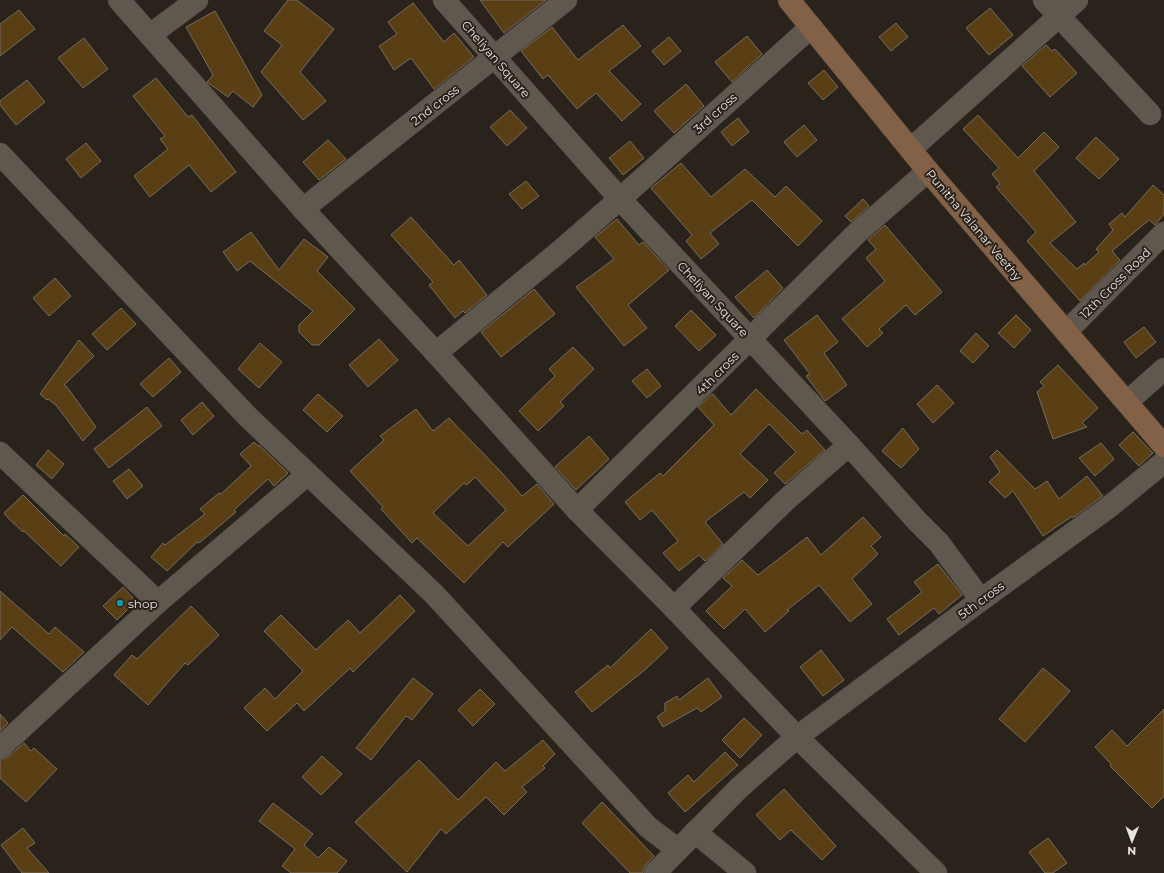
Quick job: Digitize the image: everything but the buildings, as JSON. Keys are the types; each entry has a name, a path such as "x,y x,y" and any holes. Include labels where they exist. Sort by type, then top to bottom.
{"street":[{"path":"119,0 303,209 436,353 577,510 674,608 797,737 936,873"},
{"path":"150,34 197,0"},
{"name":"Cheliyan Square","path":"444,0 620,199 939,543 981,600"},
{"name":"2nd cross","path":"303,209 566,0"},
{"name":"Punitha Valanar Veethy","path":"789,0 928,171 1164,446"},
{"path":"1044,0 1150,114"},
{"path":"911,149 1077,0"},
{"name":"3rd cross","path":"436,353 559,252 620,199 811,27"},
{"path":"0,154 248,417 434,594 648,827 677,849"},
{"name":"4th cross","path":"577,510 858,232 928,171"},
{"name":"12th Cross Road","path":"1066,332 1164,233"},
{"path":"1127,402 1164,369"},
{"path":"674,608 787,498 849,445"},
{"path":"0,453 158,602"},
{"name":"5th cross","path":"655,873 677,849 739,788 797,737 1109,507 1164,462"},
{"path":"0,748 158,602 308,474"},
{"path":"695,832 745,873"}],"place":[{"name":"shop","path":"120,603"}]}
